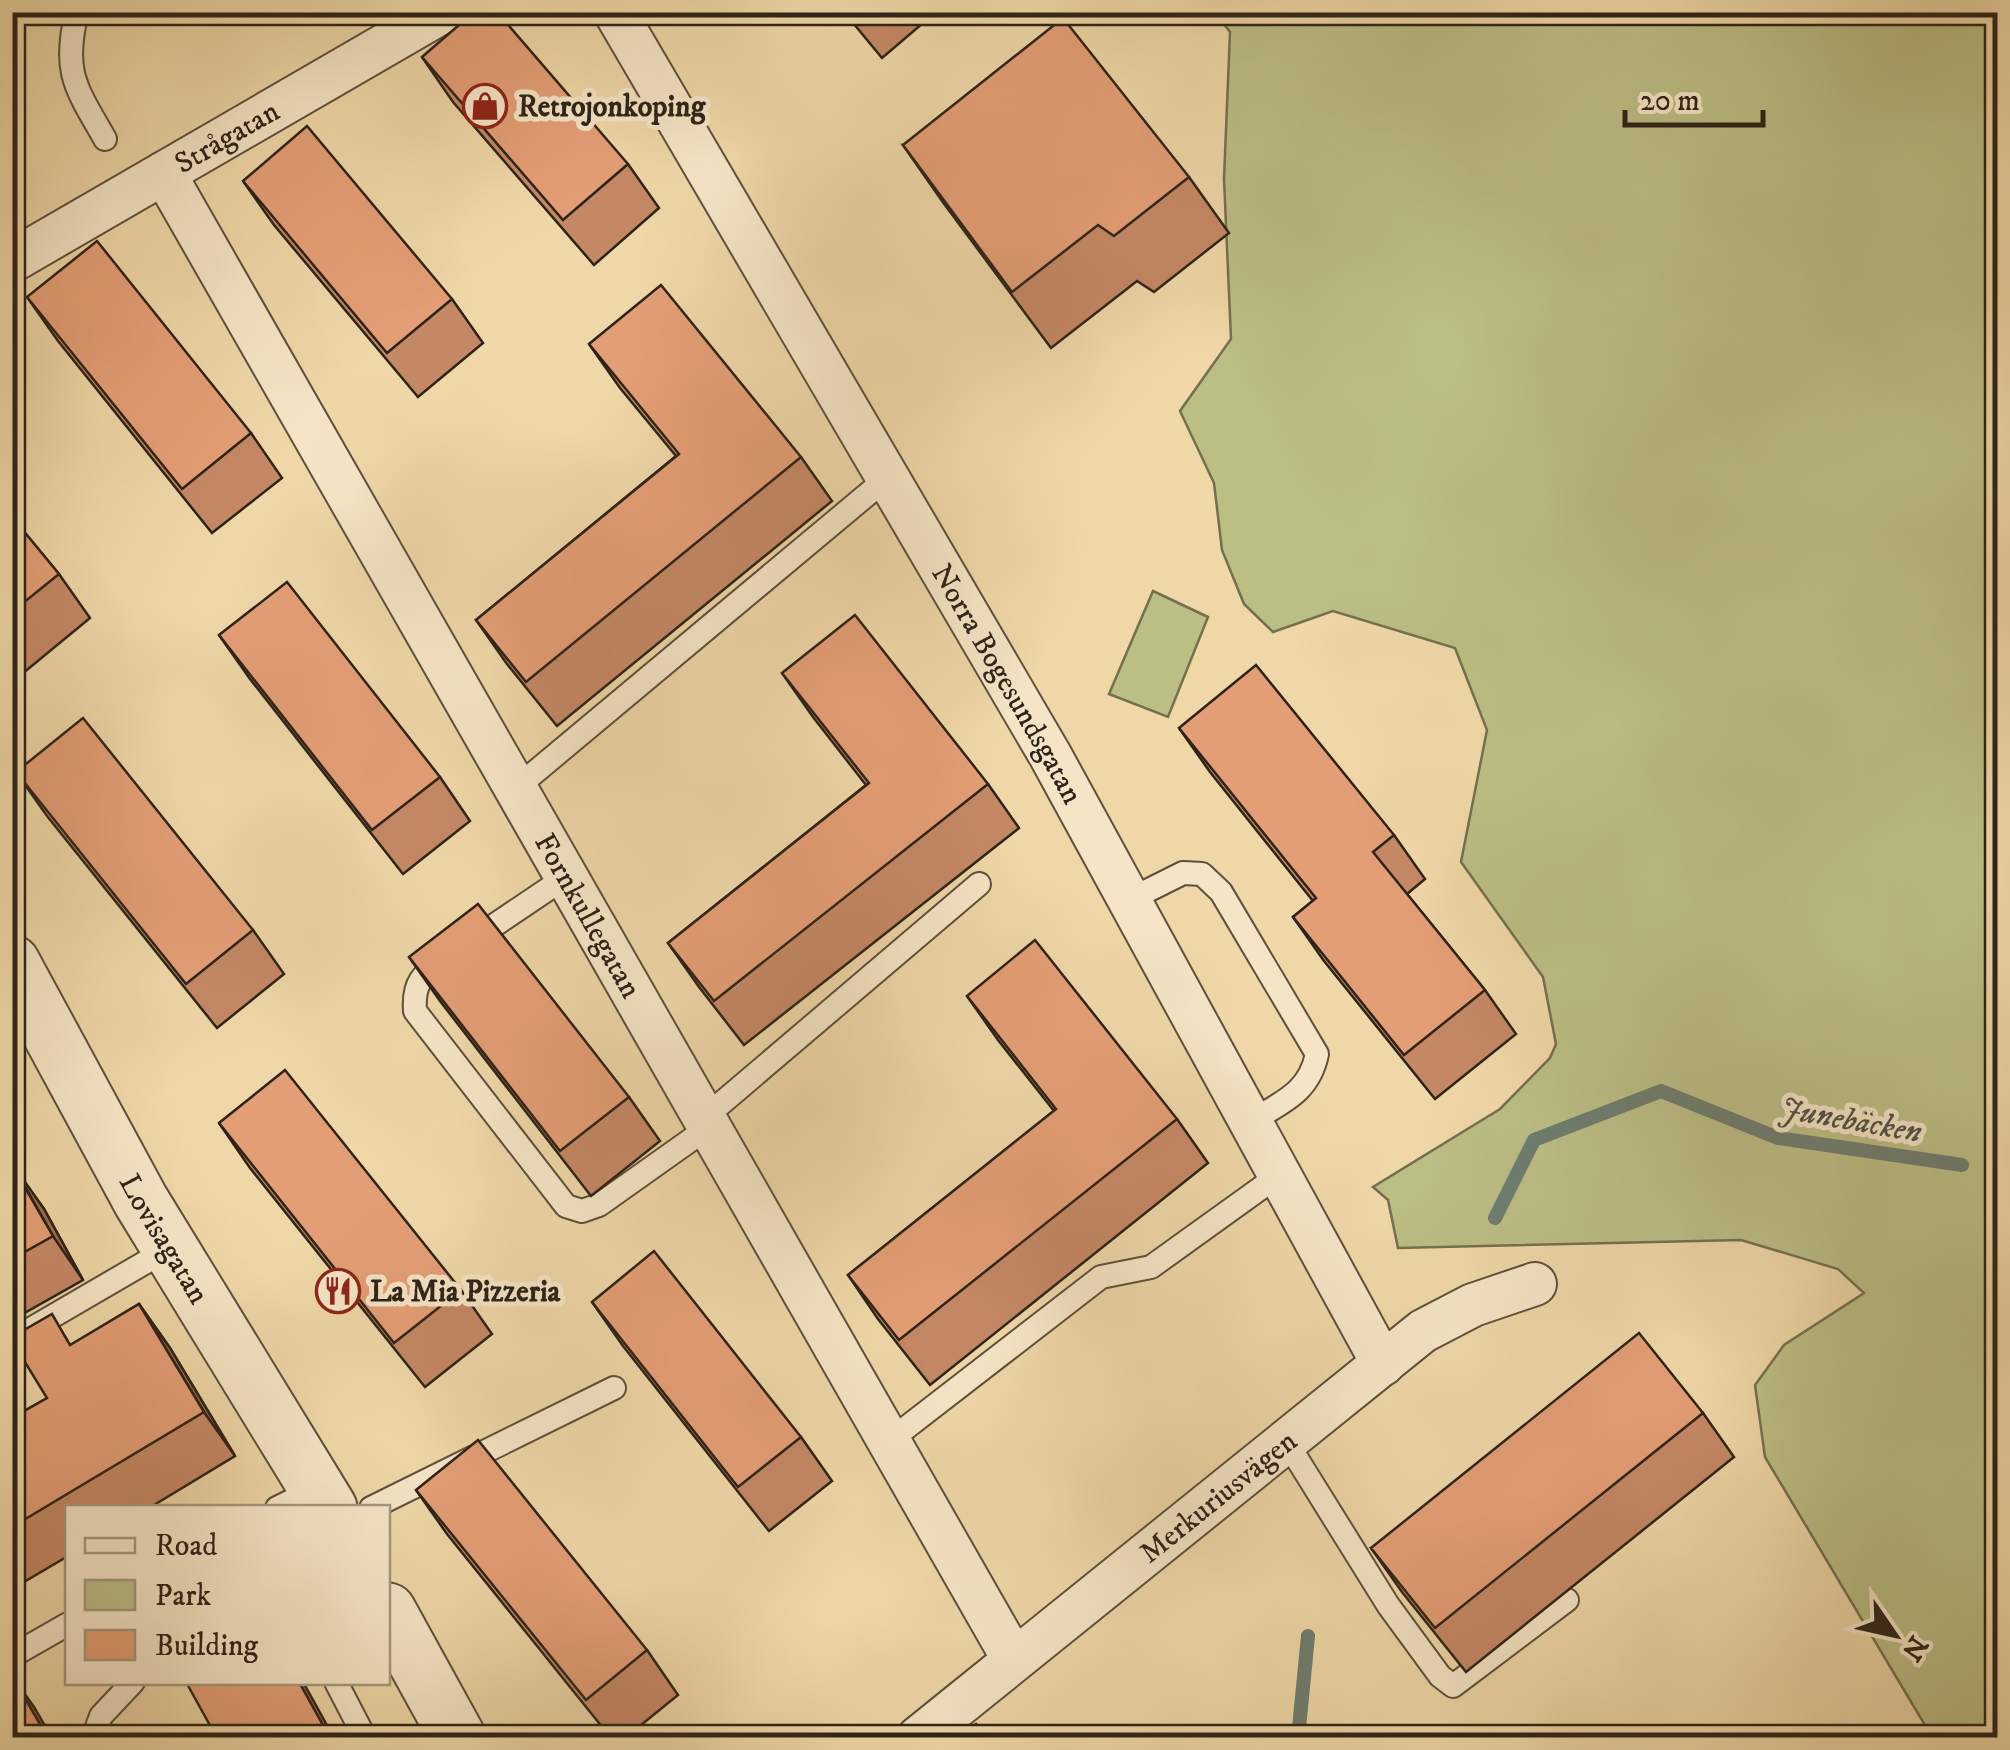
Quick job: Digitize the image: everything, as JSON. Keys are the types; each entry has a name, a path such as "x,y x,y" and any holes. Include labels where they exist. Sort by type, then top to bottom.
{"street":[{"name":"Strågatan","path":"12,261 442,12"},
{"name":"Norra Bogesundsgatan","path":"615,12 1050,756 1382,1364"},
{"name":"Fornkullegatan","path":"164,172 1014,1660"},
{"name":"Lovisagatan","path":"19,993 170,1248 308,1501"},
{"name":"Merkuriusvägen","path":"918,1738 1423,1331 1472,1305 1535,1284"},
{"path":"390,1615 458,1738"}],"lane":[{"path":"77,12 70,40 74,83 105,139"},
{"path":"516,788 887,478"},
{"path":"1129,900 1183,873 1202,874 1221,892 1317,1054 1313,1076 1297,1092 1250,1122"},
{"path":"566,877 426,972 414,992 415,1011 566,1206 582,1211 599,1205 706,1122 978,884"},
{"path":"888,1441 1100,1277 1152,1267 1279,1175"},
{"path":"12,1340 170,1248"},
{"path":"377,1505 614,1388"},
{"path":"1286,1441 1388,1605 1440,1676 1453,1686 1567,1600"},
{"path":"12,1656 65,1626"},
{"path":"93,1738 100,1716 131,1685"},
{"path":"338,1685 366,1738"}],"green space":[{"path":"1215,13 1997,13 1997,1737 1932,1737 1765,1457 1755,1385 1784,1345 1864,1293 1838,1269 1741,1240 1398,1248 1388,1200 1373,1187 1500,1109 1550,1058 1556,1044 1543,977 1461,862 1487,730 1455,648 1333,611 1273,632 1244,604 1222,550 1214,483 1180,411 1231,339 1224,179 1230,32"},
{"path":"1153,591 1208,617 1168,717 1109,694"}],"building":[{"path":"474,12 497,12 628,164 563,220 422,57"},
{"path":"1063,18 1189,177 1114,236 1098,225 1012,292 903,145"},
{"path":"307,126 452,299 387,353 243,181"},
{"path":"97,241 251,433 182,489 27,297"},
{"path":"661,285 801,457 526,682 476,620 679,454 589,344"},
{"path":"12,517 59,574 12,612"},
{"path":"287,582 440,777 372,830 219,635"},
{"path":"855,615 988,784 714,1001 668,943 869,783 782,673"},
{"path":"1256,665 1394,835 1373,852 1485,990 1404,1055 1293,917 1316,898 1179,728"},
{"path":"83,718 253,930 186,984 16,772"},
{"path":"478,904 629,1097 560,1151 409,957"},
{"path":"1035,940 1177,1119 899,1340 848,1275 1056,1109 967,996"},
{"path":"285,1070 461,1290 394,1343 219,1123"},
{"path":"12,1165 53,1236 12,1259"},
{"path":"654,1251 801,1437 738,1487 592,1302"},
{"path":"139,1304 204,1412 12,1527 12,1418 47,1398 12,1337 52,1314 70,1345"},
{"path":"1639,1333 1703,1413 1435,1628 1371,1548"},
{"path":"478,1440 647,1650 586,1700 416,1490"},
{"path":"12,1676 48,1738 12,1738"},
{"path":"188,1685 301,1685 330,1738 217,1738"},
{"path":"976,1724 986,1738 959,1738"}],"waterway":[{"name":"Junebäcken","path":"1495,1218 1534,1140 1661,1091 1778,1138 1962,1165"},
{"name":"Junebäcken","path":"1298,1738 1308,1636"}],"place":[{"name":"Retrojonkoping","path":"485,106"},
{"name":"La Mia Pizzeria","path":"338,1291"}]}
